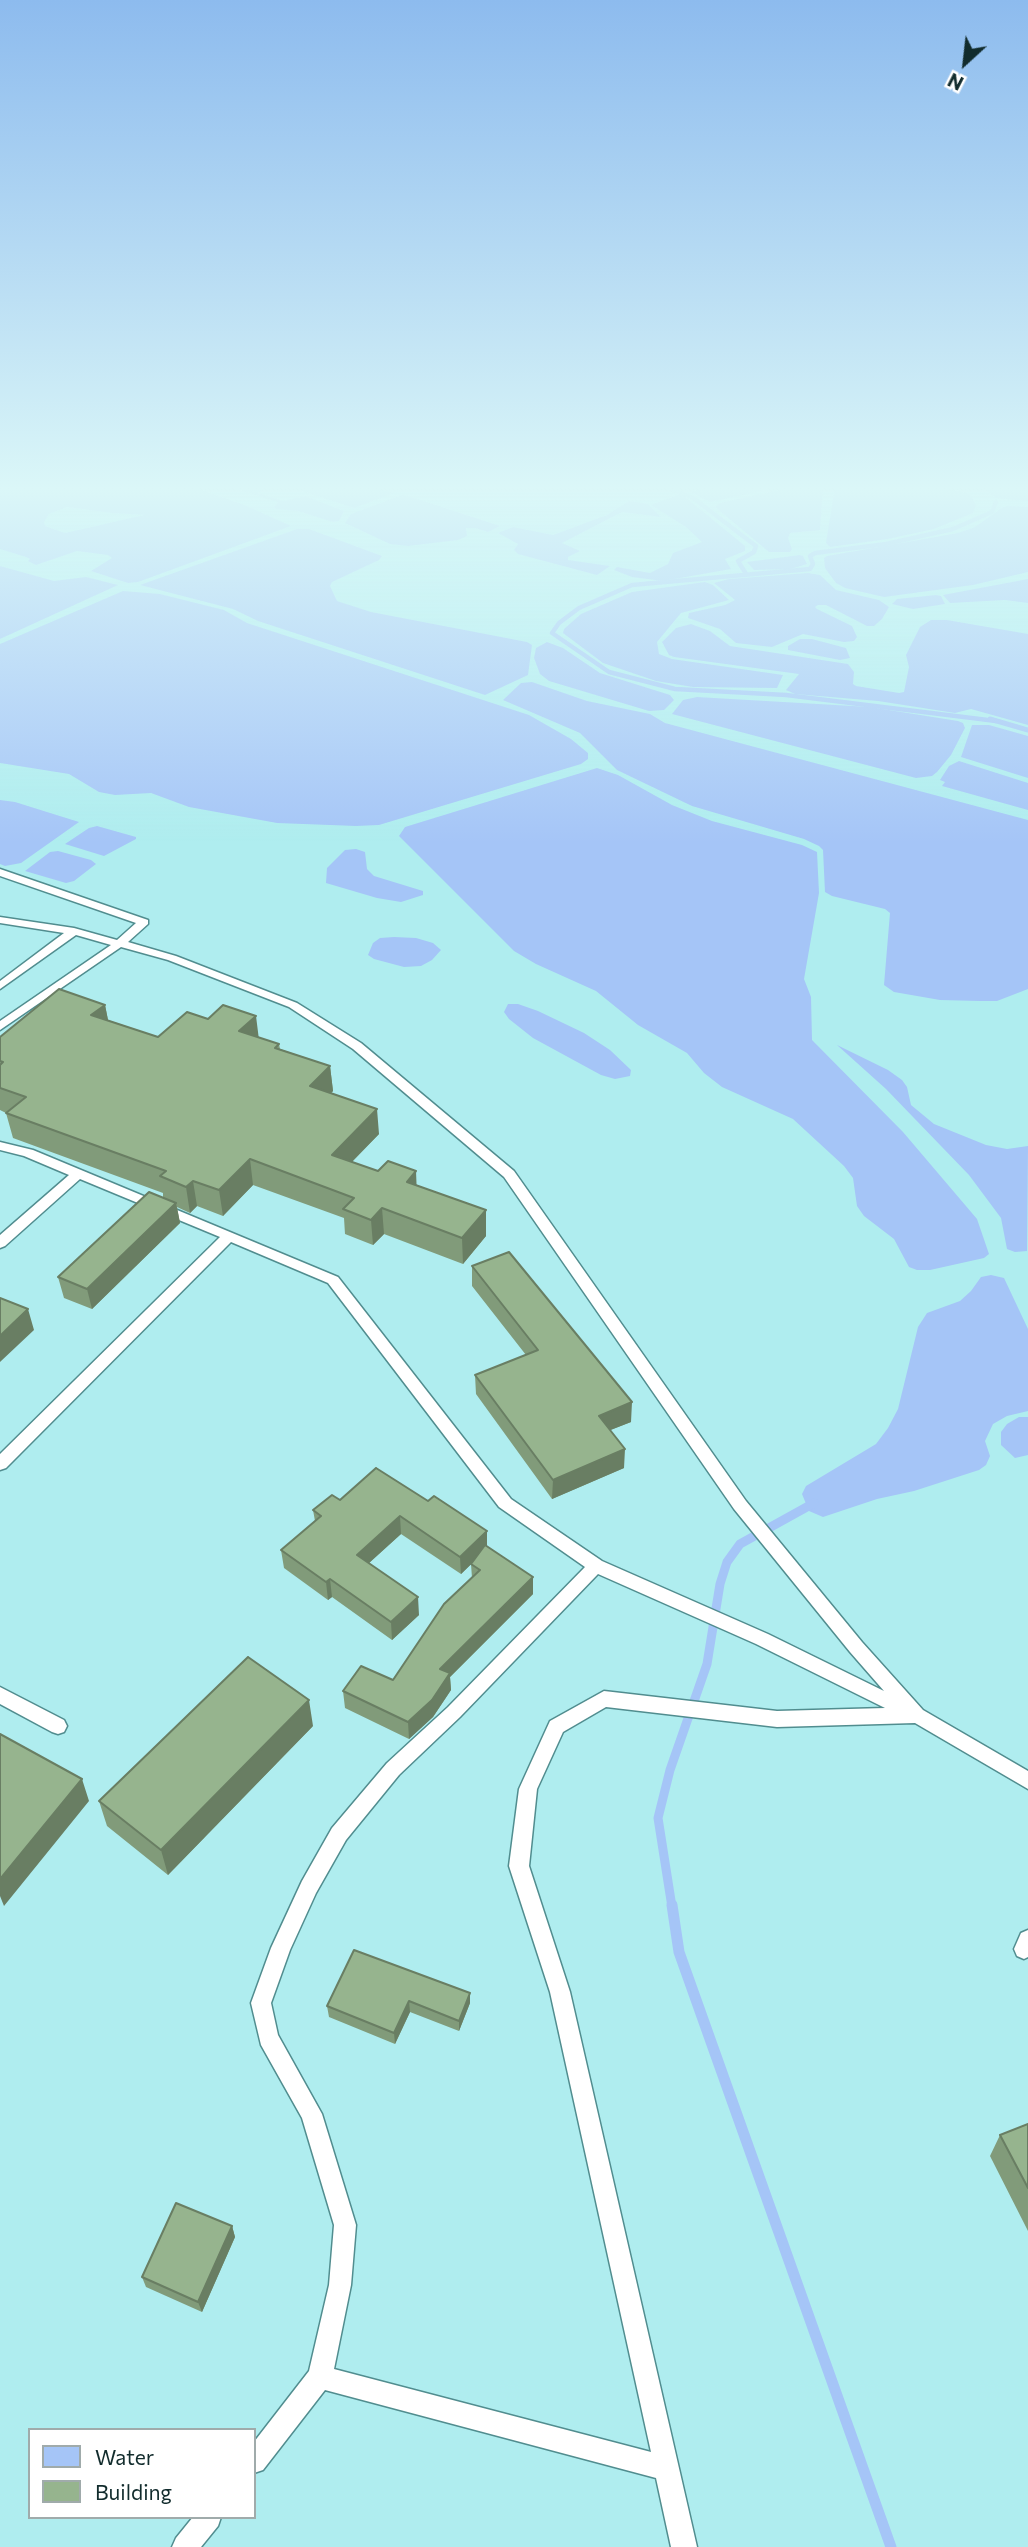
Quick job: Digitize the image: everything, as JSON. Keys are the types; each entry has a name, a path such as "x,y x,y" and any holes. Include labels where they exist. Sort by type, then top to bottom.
{"lane":[{"path":"0,872 144,922 120,944 0,1026"},
{"path":"0,920 74,931 173,958 293,1005 357,1046 509,1174 740,1506 856,1647 917,1715"},
{"path":"0,986 74,931"},
{"path":"0,1146 28,1153 333,1280 506,1503 596,1566 762,1639 917,1715 1028,1781"},
{"path":"0,1243 78,1174"},
{"path":"0,1464 229,1236"},
{"path":"256,2458 320,2377 340,2286 345,2225 312,2114 268,2038 261,2003 304,1899 339,1834 393,1769 454,1712 596,1566"},
{"path":"0,1695 58,1726"},
{"path":"684,2547 560,1992 519,1866 528,1788 556,1727 604,1699 777,1719 917,1715"},
{"path":"320,2377 666,2468"},
{"path":"185,2547 207,2519"}],"water":[{"path":"0,605 75,605 0,639"},
{"path":"91,605 203,605 224,610 247,623 529,715 571,739 588,753 588,759 581,764 379,825 277,823 189,807 151,793 115,795 99,792 69,774 0,763 0,644"},
{"path":"217,605 349,605 371,612 527,642 532,645 528,675 485,695 258,621"},
{"path":"602,605 711,605 681,613 657,642 659,654 672,659 783,675 777,688 693,687 656,681 603,663 563,633 581,614"},
{"path":"725,605 886,605 889,607 874,626 867,626 826,605 818,605 815,607 817,609 852,626 857,637 854,641 844,642 803,634 772,647 736,643 720,629 688,618 689,613"},
{"path":"896,605 939,605 913,609"},
{"path":"931,620 947,620 1028,634 1028,725 971,709 955,713 878,701 795,694 786,690 799,674 674,657 669,655 662,642 676,628 691,624 710,631 730,646 848,664 854,672 853,684 856,686 899,693 904,692 909,667 906,655 920,627"},
{"path":"800,639 812,639 846,648 850,658 840,660 788,650 788,646"},
{"path":"547,642 563,648 600,673 670,695 674,700 664,710 649,711 549,681 540,674 534,658 536,648"},
{"path":"532,682 587,701 650,714 665,723 1028,820 1028,989 997,1001 940,1000 894,992 884,985 890,913 885,909 825,892 823,850 819,846 804,839 692,806 617,770 580,733 503,700 521,683"},
{"path":"697,697 870,707 958,721 963,723 965,728 951,755 937,772 932,776 916,778 672,714 683,700"},
{"path":"972,725 989,725 1028,736 1028,778 961,757"},
{"path":"959,761 1028,783 1028,810 942,786 945,782 940,780 949,766"},
{"path":"597,768 618,775 672,805 712,821 802,845 817,852 819,893 804,979 811,997 812,1040 903,1132 977,1219 989,1254 984,1258 930,1270 909,1267 894,1239 864,1216 857,1206 853,1178 844,1166 793,1119 722,1087 704,1073 687,1053 638,1025 596,991 514,951 399,836 405,827"},
{"path":"0,800 79,822 21,863 5,866 0,864"},
{"path":"97,826 136,839 104,856 65,844 89,828"},
{"path":"345,850 365,852 367,869 374,876 423,891 423,895 401,902 326,883 327,868"},
{"path":"58,851 91,860 96,864 74,881 66,883 25,871 50,852"},
{"path":"380,938 416,938 433,943 441,950 432,960 421,966 404,967 368,955 373,943"},
{"path":"508,1004 518,1004 538,1011 584,1033 610,1050 631,1070 630,1076 615,1079 601,1075 533,1038 509,1019 504,1012"},
{"path":"837,1045 888,1070 902,1080 907,1087 911,1105 934,1124 986,1145 1007,1149 1028,1146 1027,1251 1015,1252 1007,1249 1001,1218 969,1175 886,1089"},
{"path":"991,1275 1004,1278 1028,1329 1028,1411 1007,1416 993,1424 985,1441 990,1456 986,1465 979,1470 823,1517 809,1511 802,1494 806,1486 876,1444 888,1428 898,1409 918,1327 927,1313 960,1301 981,1277"},
{"path":"1019,1417 1028,1417 1028,1455 1015,1458 1001,1445 1001,1432 1007,1424"}],"building":[{"path":"59,989 105,1005 91,1015 158,1037 187,1012 208,1019 223,1005 256,1016 239,1031 279,1044 275,1048 330,1066 310,1086 377,1109 332,1155 378,1171 388,1161 416,1171 407,1182 486,1210 462,1238 382,1208 371,1220 343,1209 354,1198 250,1159 219,1190 193,1181 186,1187 160,1176 166,1171 6,1113 26,1097 0,1088 0,1065 3,1062 0,1061 0,1037"},
{"path":"149,1192 176,1203 87,1289 58,1277"},
{"path":"509,1252 632,1402 599,1416 625,1449 553,1480 475,1375 538,1350 472,1266"},
{"path":"0,1298 28,1309 0,1336"},
{"path":"376,1468 428,1501 434,1496 487,1531 460,1557 400,1516 357,1555 418,1597 391,1622 330,1579 326,1582 281,1550 321,1516 313,1510 332,1495 340,1500"},
{"path":"485,1545 533,1577 440,1669 450,1673 432,1700 408,1722 343,1691 361,1666 393,1680 444,1604 480,1570 471,1564"},
{"path":"248,1657 309,1700 161,1850 99,1801"},
{"path":"0,1734 82,1779 0,1879"},
{"path":"354,1950 470,1993 459,2021 409,2001 394,2033 327,2006"},
{"path":"1028,2124 1028,2188 1000,2135"},
{"path":"176,2203 232,2226 198,2302 142,2277"}],"waterway":[{"path":"586,605 559,623 552,633 609,672 675,689 786,695 996,721"},
{"path":"990,719 1028,730"},
{"path":"672,1907 658,1818 670,1770 707,1664 720,1584 727,1562 740,1544 814,1503"},
{"path":"672,1905 679,1952 891,2547"}]}
